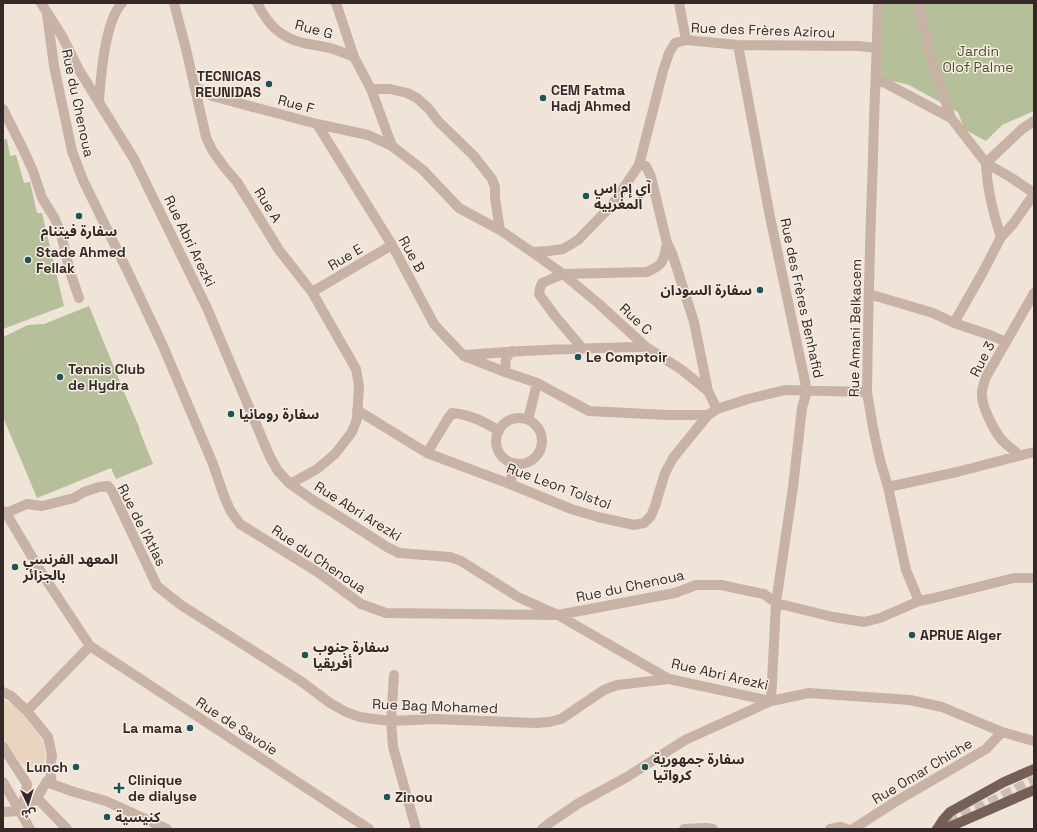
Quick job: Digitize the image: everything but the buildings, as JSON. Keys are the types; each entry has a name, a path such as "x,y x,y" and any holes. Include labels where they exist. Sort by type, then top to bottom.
{"main road":[{"path":"938,829 950,812 1004,782 1034,770"},
{"path":"938,829 954,825 1034,790"}],"street":[{"name":"Rue Abri Arezki","path":"41,3 62,36 79,70 99,100 134,160 207,308 270,458 278,471 290,484 312,500 387,548 399,553 450,557 461,560 518,597 558,615 670,679 771,701 809,692 910,700 942,707 1002,732 1034,741"},
{"path":"99,100 101,72 108,38 113,17 122,3"},
{"name":"Rue A","path":"174,3 206,137 212,150 237,182 279,250 312,292 356,369 359,386 357,419 352,432 335,454 317,469 290,484"},
{"name":"Rue G","path":"257,3 265,18 273,28 284,36 301,42 334,49 354,57"},
{"path":"336,3 354,57 371,89 392,146 423,170 459,208 500,230 532,252"},
{"path":"679,3 686,40"},
{"name":"Rue Amani Belkacem","path":"878,3 867,392 880,460 888,487 906,570 919,601"},
{"path":"918,3 929,51 951,118 986,163 1034,193 1013,224 1001,237 954,323"},
{"name":"Rue du Chenoua","path":"47,14 54,66 72,151 83,180 163,346 213,464 230,510 240,524 319,573 361,604 386,613 558,615 675,593 696,585 721,585 764,594 776,603 833,617 864,622 880,618 919,601"},
{"name":"Rue des Frères Azirou","path":"532,252 563,249 578,240 612,205 639,165 663,71 669,53 675,43 686,40 738,45 858,46 877,48"},
{"name":"Rue des Frères Benhafid","path":"738,45 770,217 807,391 802,408 793,487 776,603 771,701"},
{"path":"876,78 951,118"},
{"name":"Rue F","path":"194,86 212,96 317,124 368,135 392,146"},
{"path":"371,89 390,89 406,93 417,98 474,156 492,179 495,187 495,198 500,230"},
{"path":"3,109 33,171 42,198 55,219 61,234 70,272 79,298"},
{"path":"986,163 1022,129 1034,121"},
{"name":"Rue B","path":"317,124 392,245 434,324 464,356 537,383 589,411 667,415 708,415"},
{"path":"986,163 987,180 997,226 1001,237"},
{"path":"639,165 646,166 651,177 667,243 672,253 694,322 708,391"},
{"path":"582,348 539,294 542,283 563,274 647,272 656,268 663,262 667,243"},
{"name":"Rue E","path":"312,292 392,245"},
{"name":"Rue C","path":"532,252 563,274 599,304 646,347 682,370 708,391 717,409"},
{"name":"Rue 3","path":"1020,456 998,434 987,413 982,396 982,387 986,377 1034,293"},
{"path":"869,294 933,312 954,323 1006,342"},
{"path":"464,356 512,351 646,347"},
{"path":"505,372 506,358 512,351"},
{"path":"528,420 537,383"},
{"name":"Rue Leon Tolstoi","path":"357,410 427,453 572,509 598,517 634,525 644,523 651,516 665,473 673,458 708,415 717,409 748,399 785,390 867,392"},
{"path":"427,453 452,413 472,417 499,431"},
{"path":"515,418 528,420 535,424 539,430 542,437 542,445 539,452 528,462 514,463 506,459 500,453 497,446 499,431 503,425 515,418"},
{"path":"888,487 957,472 1034,452"},
{"path":"510,484 514,463"},
{"name":"Rue de l'Atlas","path":"5,512 27,504 42,506 74,498 84,492 99,487 108,486 112,490 157,586"},
{"path":"5,512 41,572 90,646 27,711"},
{"path":"919,601 1014,578 1034,578"},
{"name":"Rue Bag Mohamed","path":"157,586 181,605 270,661 335,706 346,712 374,720 391,721 434,719 536,723 549,722 561,719 604,690 617,685 670,679"},
{"name":"Rue de Savoie","path":"90,646 369,829"},
{"path":"394,675 391,721 393,747 416,829"},
{"path":"3,692 11,696 27,711 48,737 52,755 50,770 52,784"},
{"path":"542,829 580,803 627,777 685,740 771,701"},
{"name":"Rue Omar Chiche","path":"853,829 895,802 986,749 1002,732"},
{"path":"3,747 27,784 25,799 18,808"},
{"path":"6,788 10,779 16,776 23,778"},
{"path":"3,812 18,808 37,798 47,781 74,792 106,801 167,829"},
{"path":"6,788 13,796 17,797 26,791"},
{"path":"6,788 30,829"},
{"path":"37,798 67,829"},
{"path":"830,829 841,827 847,829"},
{"path":"684,829 713,829"}],"green space":[{"name":"Jardin Olof Palme","path":"881,3 1034,3 1034,111 1002,125 986,141 964,129 958,112 909,85 881,78"},
{"name":"Stade Ahmed Fellak","path":"7,139 10,156 16,155 24,183 30,182 37,213 42,213 64,306 3,329 3,140"},
{"name":"Tennis Club de Hydra","path":"89,306 153,464 116,479 111,468 37,498 3,417 3,337 28,325 44,324"}],"shaded area":[{"path":"3,699 16,707 36,731 44,744 46,757 43,763 36,767 29,768 20,762 3,738"}],"tunnel":[{"path":"949,823 1034,780"}],"place":[{"name":"TECNICAS REUNIDAS","path":"269,84"},
{"name":"CEM Fatma Hadj Ahmed","path":"543,98"},
{"name":"آي إم إس المغربية","path":"586,196"},
{"name":"سفارة فيتنام","path":"79,216"},
{"name":"Stade Ahmed Fellak","path":"28,260"},
{"name":"سفارة السودان","path":"760,290"},
{"name":"Le Comptoir","path":"578,357"},
{"name":"Tennis Club de Hydra","path":"60,377"},
{"name":"سفارة رومانيا","path":"231,414"},
{"name":"المعهد الفرنسي بالجزائر","path":"15,567"},
{"name":"APRUE Alger","path":"912,635"},
{"name":"سفارة جنوب أفريقيا","path":"305,655"},
{"name":"La mama","path":"190,728"},
{"name":"Lunch","path":"76,767"},
{"name":"سفارة جمهورية كرواتيا","path":"645,767"},
{"name":"Clinique de dialyse","path":"119,788"},
{"name":"Zinou","path":"387,797"},
{"name":"كنيسية","path":"107,817"}]}
